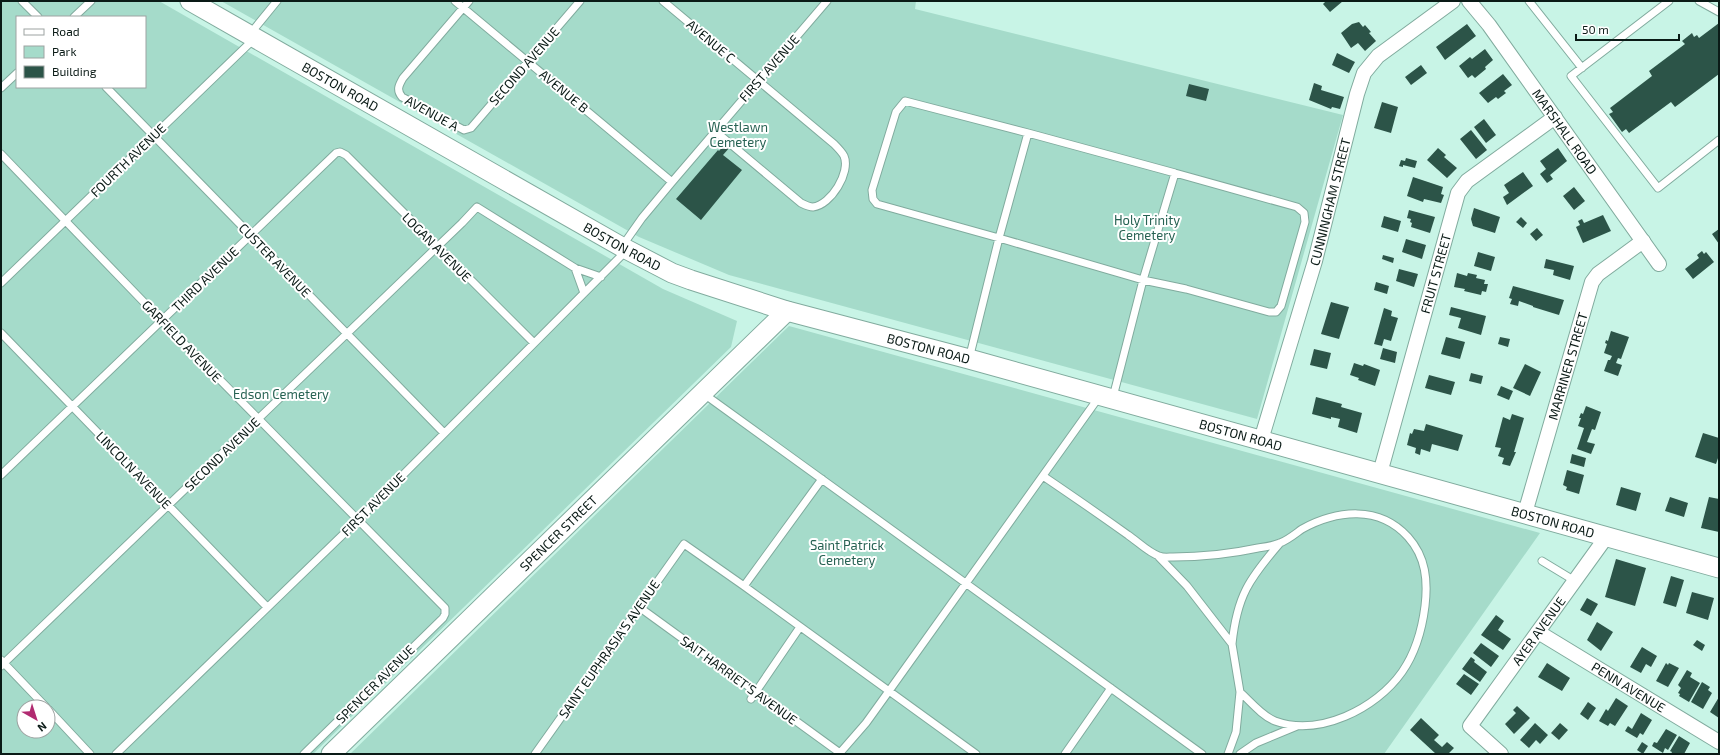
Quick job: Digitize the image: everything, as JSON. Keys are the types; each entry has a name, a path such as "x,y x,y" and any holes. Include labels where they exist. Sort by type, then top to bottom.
{"main road":[{"name":"BOSTON ROAD","path":"190,1 624,249 691,280 787,311 969,359 1719,568"},
{"name":"SPENCER STREET","path":"331,754 787,311"}],"street":[{"name":"CUNNINGHAM STREET","path":"1262,440 1308,284 1357,94 1364,73 1378,56 1453,1"},
{"name":"MARSHALL ROAD","path":"1468,1 1489,25 1659,264"},
{"name":"FRUIT STREET","path":"1380,473 1458,193 1467,181 1555,116"},
{"name":"MARRINER STREET","path":"1526,513 1592,282 1598,274 1643,241"},
{"name":"AYER AVENUE","path":"1501,754 1470,726 1607,536"},
{"name":"PENN AVENUE","path":"1538,632 1719,742"}],"lane":[{"path":"22,1 37,16"},
{"path":"75,16 91,1"},
{"name":"FOURTH AVENUE","path":"1,283 154,136 253,36 277,1"},
{"name":"AVENUE B","path":"455,1 672,182"},
{"path":"463,7 468,1"},
{"name":"SECOND AVENUE","path":"468,130 580,1"},
{"name":"AVENUE C","path":"663,1 834,144 844,156 845,166 842,180 830,196 820,205 812,207 801,203 715,131"},
{"name":"FIRST AVENUE","path":"116,754 358,520 601,277 624,249 642,218 827,1"},
{"path":"1529,1 1582,68"},
{"path":"1669,1 1571,76 1658,188 1719,140"},
{"path":"1699,1 1719,12"},
{"name":"AVENUE A","path":"463,7 403,78 398,88 398,93 402,97 459,129 468,130"},
{"path":"1,88 16,74"},
{"name":"CUSTER AVENUE","path":"107,88 444,433"},
{"path":"905,101 1175,173 1297,206 1304,213 1305,222 1281,306 1276,312 1269,312 1186,289 1143,280 877,204 873,199 872,190 896,112 905,101"},
{"path":"969,359 999,238 1028,133"},
{"name":"THIRD AVENUE","path":"1,474 336,153 340,152"},
{"name":"LOGAN AVENUE","path":"340,152 346,155 534,343"},
{"name":"GARFIELD AVENUE","path":"1,154 162,321 445,608 445,614"},
{"path":"839,753 866,722 889,691 1043,476 1106,397 1175,173"},
{"name":"SECOND AVENUE","path":"2,663 169,505 477,207 575,268"},
{"path":"575,268 601,277"},
{"path":"575,268 584,293"},
{"name":"LINCOLN AVENUE","path":"1,333 267,607"},
{"path":"702,392 1202,754"},
{"path":"1043,476 1159,557 1187,586 1232,644"},
{"path":"822,479 744,586 976,754"},
{"path":"1228,754 1236,732 1240,692 1232,644 1234,624 1246,588 1256,571 1280,543 1303,529 1324,520 1344,514 1364,514 1385,519 1408,538 1420,556 1426,572 1427,595 1423,625 1416,647 1401,673 1385,690 1364,707 1345,716 1317,725 1298,726 1273,720 1240,692"},
{"path":"1159,557 1196,557 1232,554 1280,543"},
{"name":"SAINT EUPHRASIA'S AVENUE","path":"535,754 684,544 744,586"},
{"path":"1542,561 1575,581"},
{"name":"SAIT HARRIET'S AVENUE","path":"639,607 839,753"},
{"name":"SPENCER AVENUE","path":"304,754 445,614"},
{"path":"751,699 800,627"},
{"path":"2,663 38,699"},
{"path":"1065,754 1111,688"},
{"path":"56,718 90,754"},
{"path":"1240,754 1256,743 1298,726"}],"green space":[{"name":"Edson Cemetery","path":"1,1 159,1 663,289 737,321 731,347 313,754 1,754"},
{"path":"221,1 916,1 915,9 1343,115 1257,419 729,275 639,237"},
{"name":"Saint Patrick Cemetery","path":"789,326 1540,533 1384,754 350,754"}],"building":[{"path":"1326,1 1343,1 1330,12 1323,4"},
{"path":"1359,22 1363,27 1365,25 1371,32 1369,33 1376,41 1365,51 1358,43 1351,48 1341,33 1352,24"},
{"path":"1719,23 1719,74 1675,107 1671,102 1629,133 1626,129 1622,132 1609,114 1613,112 1610,108 1652,76 1649,71 1685,44 1682,41 1692,33 1694,37 1697,35 1699,38"},
{"path":"1467,24 1476,36 1445,60 1436,47"},
{"path":"1485,49 1493,60 1485,67 1486,69 1475,78 1472,75 1468,78 1459,66 1470,57 1472,59"},
{"path":"1337,53 1355,62 1349,73 1332,65"},
{"path":"1421,65 1427,73 1411,85 1405,77"},
{"path":"1503,74 1512,85 1504,91 1506,93 1498,99 1496,97 1488,103 1479,93"},
{"path":"1314,83 1322,86 1321,90 1344,97 1340,109 1332,107 1331,109 1309,100"},
{"path":"1189,84 1209,89 1206,101 1186,96"},
{"path":"1382,102 1398,107 1391,133 1374,128"},
{"path":"1484,119 1496,135 1486,143 1474,127"},
{"path":"1471,130 1487,150 1476,159 1460,139"},
{"path":"726,143 730,147 723,155 742,170 701,220 676,199 718,150 719,151"},
{"path":"1438,148 1446,155 1444,157 1457,168 1447,178 1427,160"},
{"path":"1558,148 1567,161 1550,175 1553,179 1547,183 1540,174 1546,169 1540,161"},
{"path":"1406,158 1417,161 1415,168 1403,165 1403,167 1399,166 1401,160 1405,161"},
{"path":"1523,172 1533,186 1507,205 1503,197 1509,193 1504,185"},
{"path":"1413,177 1443,187 1441,194 1444,195 1441,203 1424,199 1423,202 1407,196"},
{"path":"1574,187 1585,201 1574,210 1563,196"},
{"path":"1474,208 1500,217 1495,233 1473,226 1471,219"},
{"path":"1409,210 1435,217 1430,233 1411,227 1411,219 1407,218"},
{"path":"1603,215 1611,231 1583,243 1576,227 1580,225 1578,221 1582,219 1584,223"},
{"path":"1384,216 1401,221 1398,232 1381,227"},
{"path":"1521,217 1527,223 1523,228 1516,222"},
{"path":"1537,228 1543,235 1536,241 1530,234"},
{"path":"1719,229 1719,244 1712,234"},
{"path":"1406,239 1426,245 1422,259 1402,252"},
{"path":"1702,251 1704,254 1706,252 1714,262 1693,279 1685,269 1699,258 1697,255"},
{"path":"1478,252 1495,257 1491,271 1474,266"},
{"path":"1383,255 1394,258 1393,263 1382,259"},
{"path":"1546,259 1574,266 1570,280 1553,275 1554,270 1544,268"},
{"path":"1399,269 1418,274 1414,287 1396,281"},
{"path":"1457,273 1467,276 1468,273 1477,275 1476,278 1485,280 1484,284 1488,284 1486,292 1482,291 1481,295 1464,291 1465,289 1454,287"},
{"path":"1376,282 1389,286 1387,294 1374,290"},
{"path":"1513,286 1564,300 1559,315 1519,301 1518,306 1510,304 1512,299 1509,298"},
{"path":"1331,302 1349,307 1339,339 1321,334"},
{"path":"1451,307 1486,316 1481,335 1458,328 1461,318 1449,315"},
{"path":"1384,308 1392,311 1391,316 1398,318 1391,341 1384,339 1382,346 1374,344"},
{"path":"1611,331 1629,337 1621,359 1618,358 1616,363 1622,365 1618,376 1604,371 1608,360 1610,360 1612,356 1604,353 1607,344 1605,343 1606,340 1608,341"},
{"path":"1446,337 1465,342 1460,359 1441,354"},
{"path":"1500,337 1510,339 1508,347 1498,344"},
{"path":"1383,348 1397,352 1395,363 1380,359"},
{"path":"1314,349 1331,353 1327,369 1310,365"},
{"path":"1354,363 1363,366 1364,364 1380,370 1375,386 1358,380 1359,378 1350,375"},
{"path":"1525,364 1541,372 1530,396 1513,388"},
{"path":"1471,373 1483,376 1481,384 1469,381"},
{"path":"1429,375 1455,382 1451,395 1425,388"},
{"path":"1501,386 1513,391 1509,400 1497,395"},
{"path":"1316,397 1342,404 1341,407 1362,413 1357,433 1338,427 1340,419 1331,417 1331,419 1312,414"},
{"path":"1586,406 1601,412 1595,430 1592,429 1587,442 1595,444 1591,454 1577,449 1584,428 1578,426 1581,418 1579,418 1581,413 1583,414"},
{"path":"1512,414 1524,418 1514,452 1516,452 1510,466 1502,464 1504,458 1498,456 1501,448 1495,447 1503,417 1510,420"},
{"path":"1426,424 1463,435 1458,451 1432,444 1430,452 1421,449 1420,455 1415,453 1416,448 1407,445 1410,433 1412,434 1414,429 1424,431"},
{"path":"1703,433 1719,438 1719,455 1716,464 1695,457"},
{"path":"1572,454 1586,458 1584,467 1570,463"},
{"path":"1567,470 1584,475 1579,494 1566,490 1567,487 1563,485"},
{"path":"1621,487 1641,493 1636,511 1616,505"},
{"path":"1670,497 1688,503 1684,517 1665,511"},
{"path":"1709,497 1719,499 1719,532 1701,528"},
{"path":"1616,559 1646,568 1635,606 1605,597"},
{"path":"1671,576 1684,580 1676,607 1663,603"},
{"path":"1692,592 1714,598 1708,620 1686,613"},
{"path":"1587,598 1598,604 1591,616 1580,610"},
{"path":"1496,615 1504,621 1498,630 1511,639 1503,650 1481,635"},
{"path":"1597,622 1613,632 1601,651 1587,640"},
{"path":"1697,640 1705,645 1702,651 1693,645"},
{"path":"1481,643 1499,656 1491,667 1473,653"},
{"path":"1642,647 1657,656 1651,667 1646,664 1641,673 1630,667"},
{"path":"1471,657 1475,660 1474,662 1487,672 1480,682 1462,669"},
{"path":"1547,663 1570,678 1562,691 1538,677"},
{"path":"1666,663 1679,668 1668,687 1656,681"},
{"path":"1687,670 1692,673 1690,677 1700,683 1689,702 1679,696 1680,694 1678,693 1681,688 1678,685"},
{"path":"1464,674 1479,684 1471,695 1456,684"},
{"path":"1702,682 1710,687 1708,690 1712,693 1703,709 1691,702"},
{"path":"1719,697 1719,718 1710,712"},
{"path":"1616,698 1628,706 1615,726 1610,723 1608,726 1599,721 1606,709 1608,711"},
{"path":"1588,702 1596,708 1588,720 1580,714"},
{"path":"1517,706 1530,718 1514,734 1505,724 1516,713 1513,710"},
{"path":"1641,713 1652,720 1643,735 1640,733 1637,738 1625,731 1628,726 1632,729"},
{"path":"1421,718 1439,735 1434,740 1442,747 1447,742 1454,748 1448,754 1436,754 1410,730"},
{"path":"1535,723 1548,735 1540,744 1536,740 1529,748 1520,740"},
{"path":"1560,723 1568,730 1559,740 1551,733"},
{"path":"1666,729 1677,735 1668,750 1665,748 1663,753 1652,746 1654,742 1657,743"},
{"path":"1679,736 1690,743 1684,754 1671,754 1672,752 1670,751"},
{"path":"1642,742 1648,746 1643,754 1637,750"}],"park label":[{"name":"Westlawn Cemetery","path":"738,134"},
{"name":"Holy Trinity Cemetery","path":"1147,228"}]}
